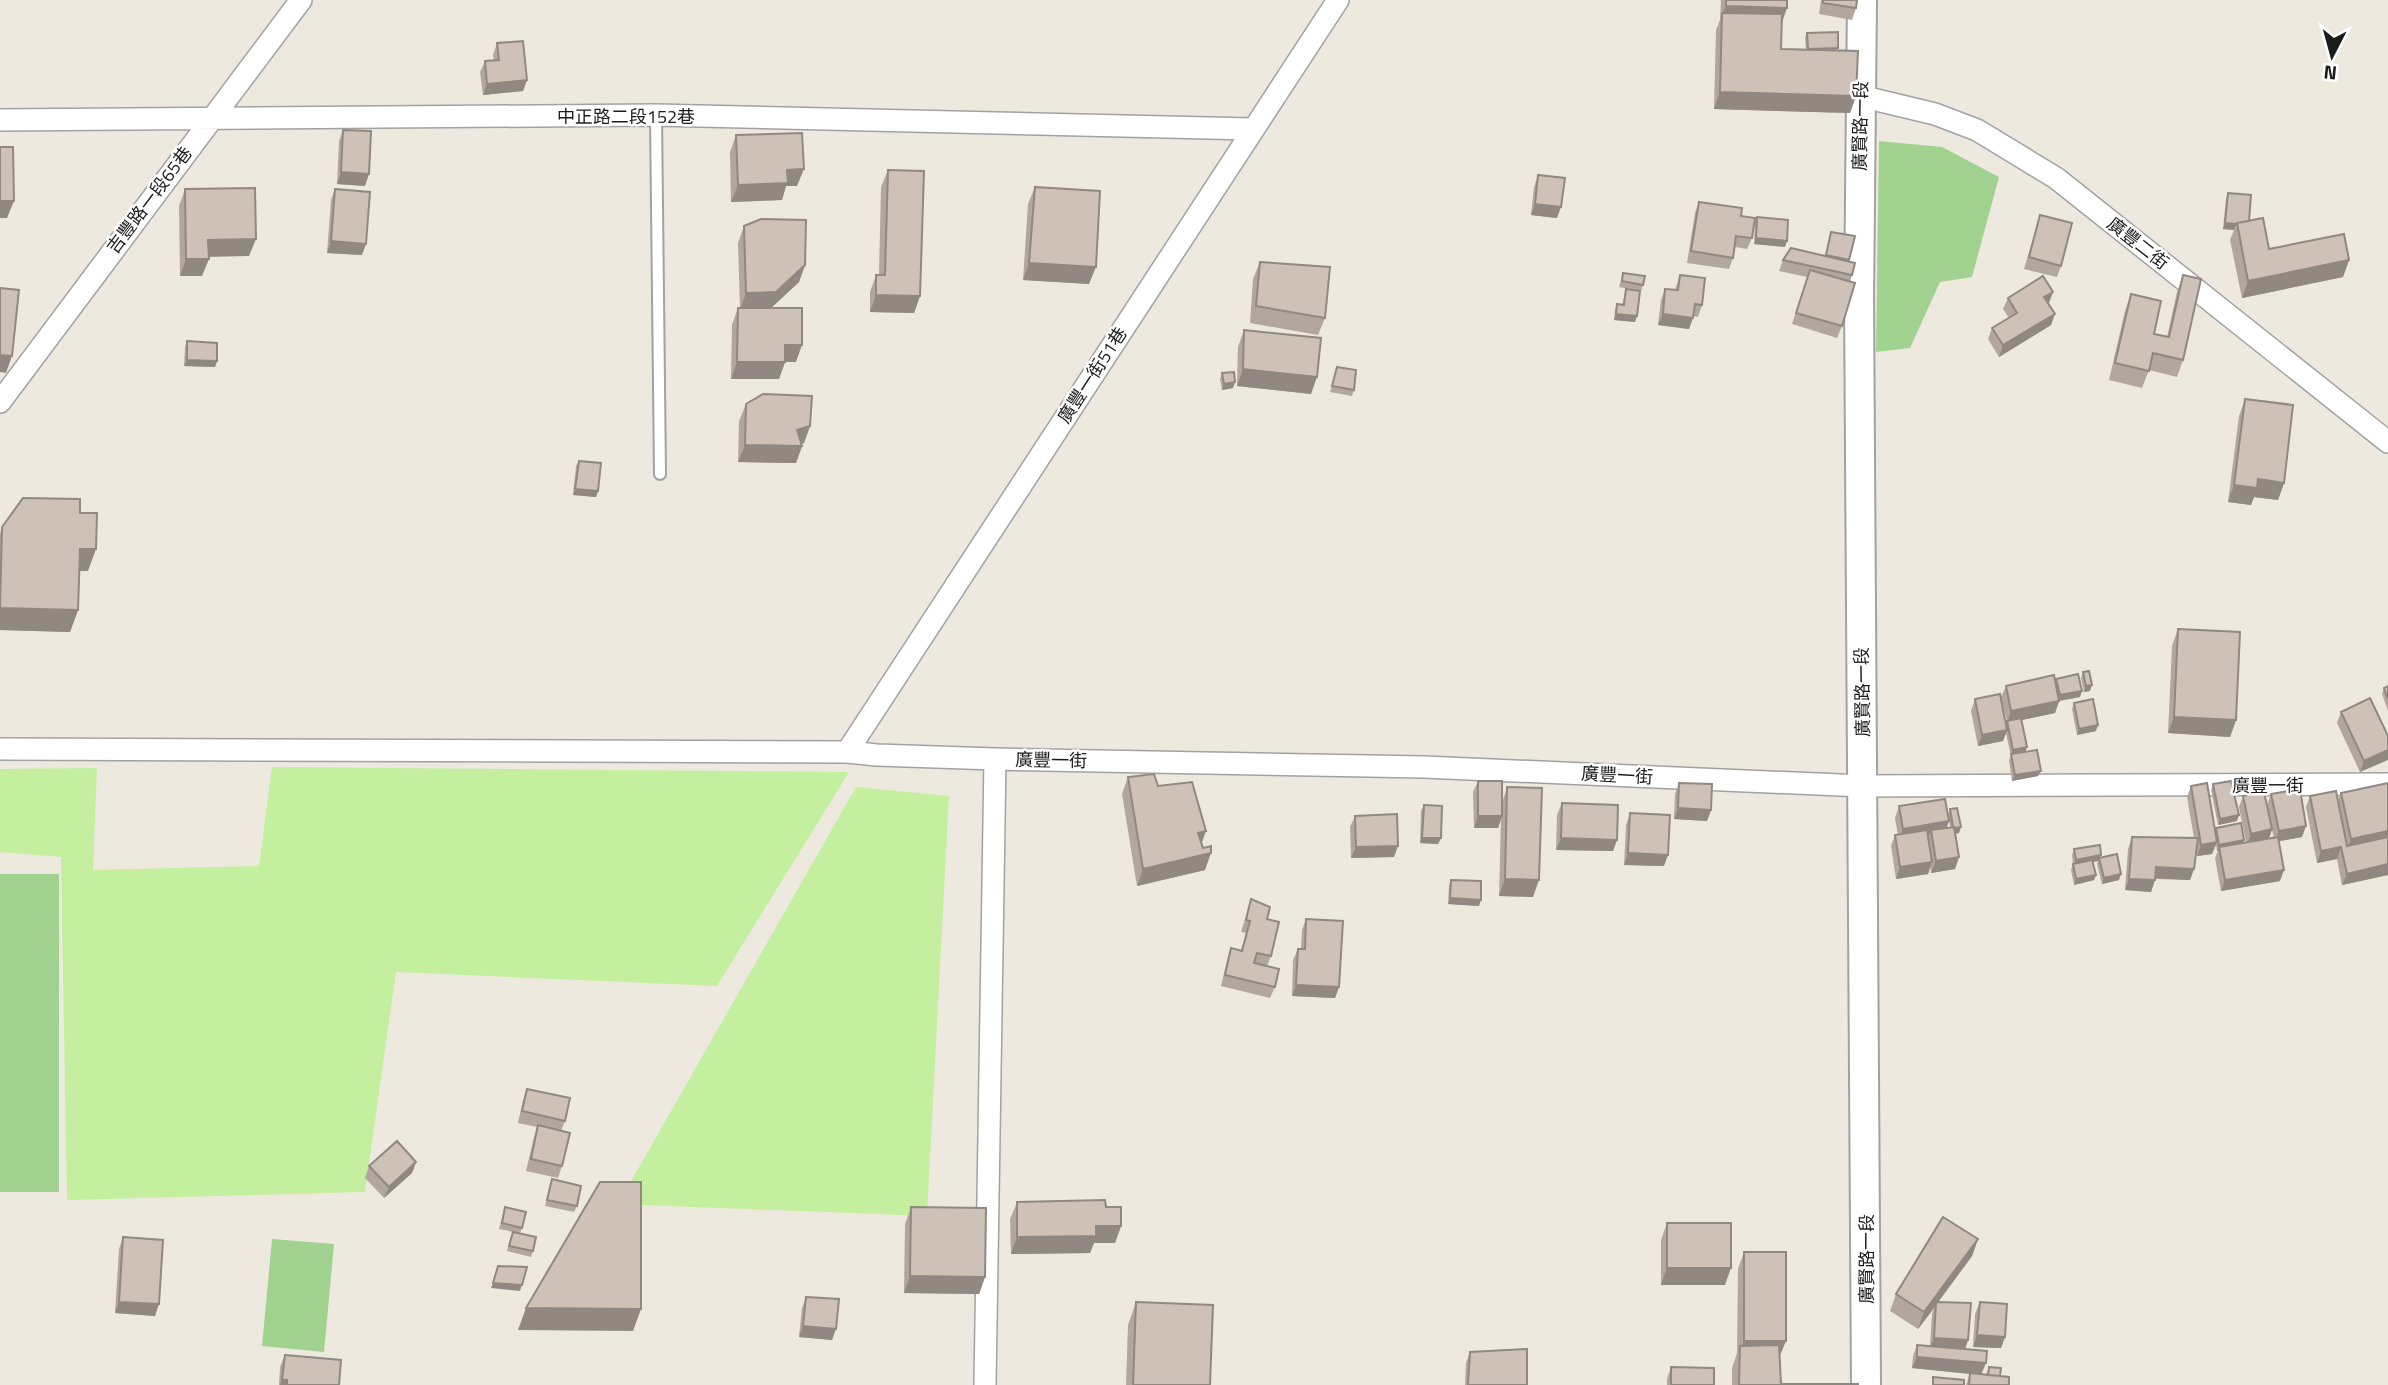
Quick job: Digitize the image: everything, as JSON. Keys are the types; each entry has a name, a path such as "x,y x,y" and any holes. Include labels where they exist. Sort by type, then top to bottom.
{"street":[{"name":"吉豐路一段65巷","path":"0,402 301,0"},
{"name":"廣豐一街51巷","path":"847,751 1338,0"},
{"name":"廣賢路一段","path":"1863,0 1859,297 1866,1385"},
{"name":"廣豐二街","path":"1860,96 1934,114 1977,130 2056,178 2388,442"},
{"name":"中正路二段152巷","path":"0,120 656,115 1252,129"},
{"name":"廣豐一街","path":"0,749 847,751 877,755 995,760 1424,766 1863,786 2388,784"},
{"path":"985,1385 995,760"}],"lane":[{"path":"656,115 660,474"}],"green space":[{"path":"1879,141 1942,147 1999,177 1972,277 1940,282 1910,348 1876,352"},
{"path":"272,767 849,772 717,986 396,972 365,1192 67,1200 61,857 0,852 0,769 97,768 93,870 259,866"},
{"path":"856,787 949,796 927,1216 618,1204"},
{"path":"0,874 59,874 59,1192 0,1192"},
{"path":"272,1239 334,1244 324,1352 262,1346"}],"building":[{"path":"1726,0 1787,0 1787,8 1726,6"},
{"path":"1823,0 1857,0 1856,8 1823,3"},
{"path":"1722,13 1782,14 1781,49 1858,51 1856,96 1720,92"},
{"path":"1838,32 1838,48 1808,49 1807,33"},
{"path":"523,41 527,80 487,84 485,61 499,60 497,43"},
{"path":"343,130 371,131 369,174 341,172"},
{"path":"802,133 804,169 787,170 788,183 738,185 736,135"},
{"path":"0,147 13,147 14,201 0,201"},
{"path":"888,170 924,171 920,296 876,295 876,275 885,275"},
{"path":"1538,175 1565,178 1561,207 1535,204"},
{"path":"1035,187 1100,191 1096,267 1029,263"},
{"path":"255,188 256,239 208,240 209,259 186,259 185,189"},
{"path":"335,189 370,192 366,244 331,241"},
{"path":"2228,193 2251,195 2249,221 2225,223"},
{"path":"1699,202 1742,208 1741,216 1755,218 1752,238 1736,236 1733,258 1691,251"},
{"path":"2040,215 2072,223 2061,266 2029,257"},
{"path":"1757,217 1788,220 1787,241 1756,238"},
{"path":"2263,218 2269,249 2344,234 2349,260 2248,281 2237,223"},
{"path":"761,219 806,220 805,265 776,292 746,293 744,226"},
{"path":"1831,232 1855,236 1849,260 1826,255"},
{"path":"1791,248 1855,263 1852,275 1783,260"},
{"path":"1260,262 1330,267 1325,318 1256,306"},
{"path":"1810,270 1855,283 1842,326 1796,313"},
{"path":"1623,273 1645,276 1643,285 1622,281"},
{"path":"1680,275 1705,278 1702,305 1695,304 1693,318 1663,314 1665,289 1678,290"},
{"path":"2183,275 2201,279 2183,360 2153,353 2149,371 2115,363 2131,294 2161,301 2154,334 2169,337"},
{"path":"2043,276 2053,292 2044,297 2055,314 2003,345 1992,328 2017,313 2008,298"},
{"path":"0,288 19,290 12,356 0,355"},
{"path":"1626,289 1640,291 1637,316 1616,314 1617,304 1624,305"},
{"path":"738,308 802,308 802,345 785,345 785,362 737,362"},
{"path":"1244,330 1321,338 1317,377 1243,369"},
{"path":"187,341 217,343 217,361 187,360"},
{"path":"1337,367 1356,370 1354,390 1332,386"},
{"path":"1234,372 1235,382 1224,384 1222,373"},
{"path":"763,394 812,396 810,426 797,430 802,446 745,445 746,404"},
{"path":"2245,399 2293,405 2284,483 2258,479 2257,488 2234,485"},
{"path":"579,461 601,463 598,491 575,489"},
{"path":"23,498 80,499 80,513 97,513 96,549 80,549 78,610 0,608 2,527"},
{"path":"2178,629 2240,632 2236,720 2174,717"},
{"path":"2089,671 2092,685 2086,686 2083,672"},
{"path":"2078,674 2082,691 2060,695 2056,679"},
{"path":"2054,675 2059,701 2011,711 2006,686"},
{"path":"2000,694 2007,730 1982,735 1975,699"},
{"path":"2370,698 2388,736 2388,750 2364,761 2341,712"},
{"path":"2093,699 2098,725 2079,729 2074,703"},
{"path":"2021,718 2027,747 2013,750 2007,721"},
{"path":"2037,750 2041,771 2015,775 2011,754"},
{"path":"1154,774 1158,786 1192,782 1206,831 1198,833 1203,848 1211,846 1211,853 1143,869 1128,777"},
{"path":"1478,781 1502,781 1502,816 1478,816"},
{"path":"2231,781 2239,815 2220,819 2213,784"},
{"path":"1679,783 1712,784 1711,810 1678,808"},
{"path":"2207,783 2217,842 2201,845 2191,786"},
{"path":"2388,783 2388,831 2351,839 2341,793"},
{"path":"1507,787 1542,788 1539,880 1505,879"},
{"path":"2300,789 2306,826 2279,831 2271,794"},
{"path":"2336,791 2347,846 2388,837 2388,864 2347,874 2341,847 2321,851 2310,796"},
{"path":"2264,792 2272,829 2251,834 2243,796"},
{"path":"1945,799 1949,821 1903,829 1899,806"},
{"path":"1562,803 1618,805 1617,840 1561,838"},
{"path":"1424,805 1442,806 1441,838 1422,838"},
{"path":"1957,808 1961,827 1954,828 1950,809"},
{"path":"1630,813 1670,815 1668,855 1628,853"},
{"path":"1397,814 1398,846 1356,847 1355,816"},
{"path":"2241,823 2244,840 2219,845 2216,828"},
{"path":"1954,827 1959,857 1936,861 1931,830"},
{"path":"1927,830 1932,862 1900,867 1895,835"},
{"path":"2132,837 2198,838 2194,869 2156,867 2155,880 2129,879"},
{"path":"2278,837 2284,870 2225,880 2219,847"},
{"path":"2100,845 2101,855 2076,860 2074,849"},
{"path":"2117,854 2121,874 2104,878 2099,858"},
{"path":"2092,860 2096,875 2076,879 2073,864"},
{"path":"1451,880 1481,881 1481,900 1450,898"},
{"path":"1251,899 1270,907 1267,919 1279,922 1271,956 1257,953 1254,963 1279,969 1275,987 1225,975 1231,948 1242,951 1250,921 1246,920"},
{"path":"1306,919 1343,921 1339,987 1296,985 1298,949 1305,949"},
{"path":"527,1089 570,1098 565,1121 522,1111"},
{"path":"538,1125 570,1133 562,1166 531,1159"},
{"path":"397,1141 416,1162 389,1187 369,1166"},
{"path":"552,1179 581,1186 577,1206 547,1200"},
{"path":"600,1182 641,1182 641,1309 526,1308"},
{"path":"1105,1200 1106,1207 1121,1207 1121,1226 1096,1226 1096,1236 1017,1237 1017,1202"},
{"path":"505,1207 526,1212 522,1228 502,1223"},
{"path":"911,1207 986,1208 985,1277 910,1276"},
{"path":"1943,1217 1978,1239 1924,1312 1896,1294"},
{"path":"1667,1223 1731,1223 1731,1268 1667,1268"},
{"path":"513,1232 536,1237 533,1251 509,1246"},
{"path":"123,1237 163,1240 159,1304 119,1302"},
{"path":"1744,1252 1786,1252 1786,1341 1744,1341"},
{"path":"498,1266 527,1267 522,1285 493,1283"},
{"path":"806,1297 839,1299 836,1329 803,1326"},
{"path":"1136,1302 1213,1305 1210,1385 1133,1385"},
{"path":"1936,1302 1971,1303 1968,1340 1934,1338"},
{"path":"1980,1302 2007,1304 2005,1337 1977,1335"},
{"path":"1779,1345 1781,1384 1858,1385 1739,1385 1740,1346"},
{"path":"1917,1345 1987,1351 1986,1363 1917,1357"},
{"path":"1527,1349 1527,1385 1468,1385 1470,1352"},
{"path":"285,1355 341,1360 339,1385 287,1385 287,1380 282,1380"},
{"path":"1671,1367 1714,1368 1714,1385 1671,1385"},
{"path":"1989,1367 2001,1368 2000,1376 1988,1375"},
{"path":"1970,1373 2009,1377 2009,1385 1969,1385"},
{"path":"1933,1377 1964,1380 1964,1385 1933,1385"}]}
